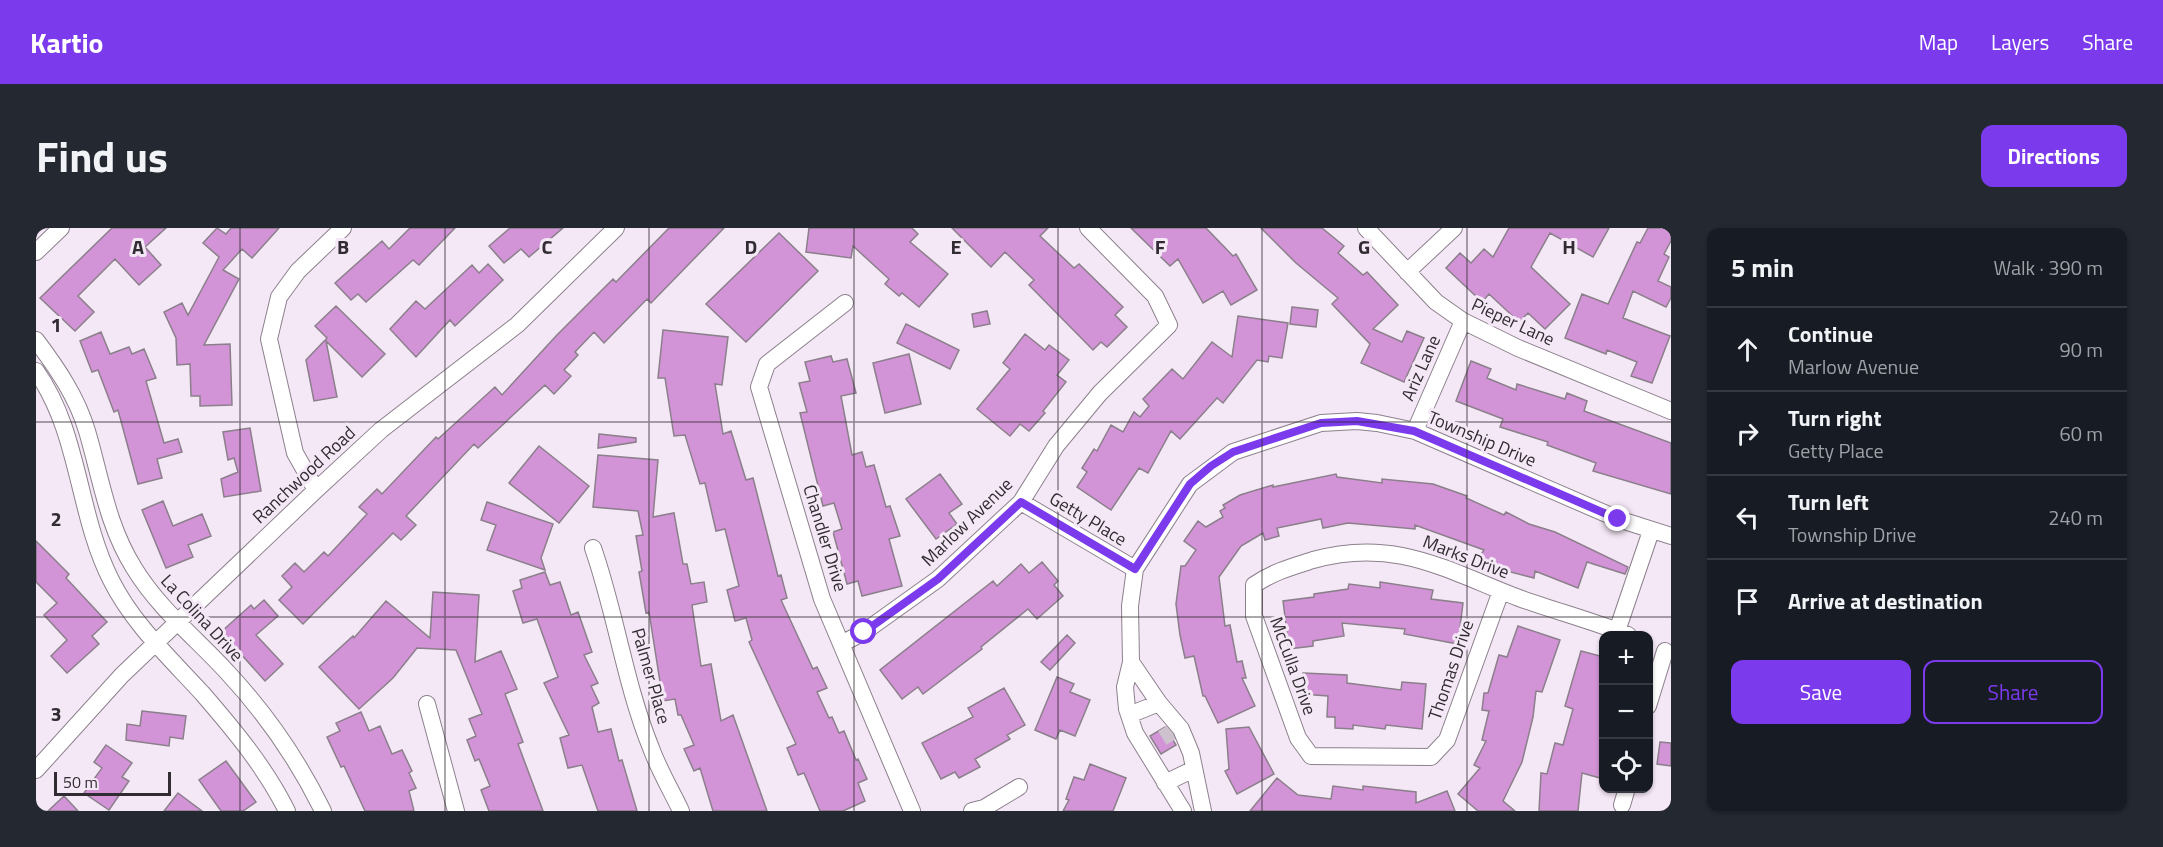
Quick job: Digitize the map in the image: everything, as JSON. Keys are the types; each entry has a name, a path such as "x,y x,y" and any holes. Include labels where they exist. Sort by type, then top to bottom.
{"street":[{"path":"36,252 61,228"},
{"path":"316,490 295,453 269,339 279,297 298,271 343,228"},
{"name":"Ranchwood Road","path":"36,770 90,709 155,643 316,490 381,430 517,325 616,228"},
{"name":"Marlow Avenue","path":"841,644 864,632 938,579 1021,502 1056,446 1100,393 1169,325 1155,296 1088,228"},
{"name":"Pieper Lane","path":"1366,228 1436,302 1462,321 1518,348 1671,410"},
{"path":"1407,272 1454,228"},
{"name":"Chandler Drive","path":"845,303 767,364 759,387 822,599 912,811"},
{"name":"Ariz Lane","path":"1414,431 1462,321"},
{"name":"La Colina Drive","path":"36,340 57,367 87,430 114,531 149,592 276,728 309,781 323,811"},
{"path":"36,371 57,407 69,441 88,520 110,579 127,607 155,643 249,748 287,811"},
{"name":"Township Drive","path":"1183,811 1135,733 1129,715 1125,687 1131,662 1130,606 1135,569 1190,484 1233,452 1321,423 1357,421 1414,431 1651,531 1671,536"},
{"name":"Getty Place","path":"1021,502 1135,569"},
{"path":"1624,631 1651,531"},
{"name":"Palmer Place","path":"593,548 608,591 645,730 681,811"},
{"name":"Marks Drive","path":"1254,585 1273,572 1322,558 1358,552 1387,552 1438,564 1502,591 1617,631"},
{"name":"McCulla Drive","path":"1254,585 1254,616 1298,738 1311,756 1431,757"},
{"name":"Thomas Drive","path":"1431,757 1447,740 1502,591"},
{"path":"1653,646 1668,651 1653,692"},
{"path":"1131,662 1181,729 1193,761 1203,811"},
{"path":"427,704 456,811"},
{"path":"1129,715 1161,705"},
{"path":"1161,705 1165,727"},
{"path":"1176,745 1193,761"},
{"path":"1165,783 1193,761"},
{"path":"972,811 984,808 1019,787"},
{"path":"1622,805 1626,793"}],"building":[{"path":"112,228 166,228 145,247 161,265 139,285 115,259 78,296 94,312 75,331 40,298"},
{"path":"217,228 226,234 231,228 279,228 252,258 242,249 223,270 239,279 204,345 230,344 232,405 200,406 200,396 191,396 190,364 177,365 176,338 164,312 182,303 188,315 219,257 203,243"},
{"path":"410,228 455,228 419,265 413,260 366,302 358,294 351,300 335,283 382,241 389,249"},
{"path":"510,228 563,228 529,257 521,249 504,263 489,246"},
{"path":"669,228 724,228 651,303 647,299 604,343 594,332 575,352 578,355 564,370 571,376 554,394 545,385 478,448 474,444 406,516 416,525 401,540 393,533 303,624 279,600 292,587 282,576 295,563 304,572 324,552 328,556 367,514 359,507 377,489 382,494 436,437 438,439 495,387 502,395 613,279 616,282"},
{"path":"809,228 912,228 918,234 910,242 948,274 919,307 902,293 899,296 885,284 889,279 853,246 851,258 806,252"},
{"path":"952,228 1048,228 1040,236 1074,268 1079,264 1123,307 1115,315 1127,327 1107,347 1101,342 1093,350 1029,285 1034,280 1005,252 991,267"},
{"path":"1131,228 1206,228 1233,256 1236,254 1257,290 1231,305 1223,291 1203,303 1178,259 1170,266"},
{"path":"1261,228 1322,228 1344,246 1338,253 1363,275 1367,272 1398,305 1373,329 1402,342 1407,331 1424,338 1404,382 1361,363 1370,344 1332,304 1338,298 1296,263"},
{"path":"1509,228 1609,228 1593,257 1550,233 1531,267 1570,304 1545,329 1528,313 1519,322 1489,294 1482,302 1446,268 1460,253 1471,263 1484,249 1493,257"},
{"path":"1648,228 1671,228 1671,241 1664,254 1669,257 1658,281 1671,287 1671,298 1666,307 1633,291 1623,318 1670,336 1652,383 1631,376 1637,362 1607,350 1606,354 1565,338 1582,294 1608,304 1637,242 1640,243"},
{"path":"779,233 818,271 746,342 706,304"},
{"path":"488,264 503,280 455,326 450,320 416,357 390,329 416,301 425,309 472,265 479,273"},
{"path":"336,306 385,354 362,377 326,341 337,397 314,401 306,360 327,338 315,326"},
{"path":"1292,307 1318,310 1316,327 1290,324"},
{"path":"987,311 990,324 974,327 972,314"},
{"path":"1238,316 1288,323 1282,358 1269,356 1268,362 1257,360 1223,403 1217,398 1180,439 1171,431 1148,473 1139,468 1111,510 1077,487 1087,472 1082,468 1094,449 1097,451 1111,425 1123,432 1134,412 1140,417 1149,406 1143,399 1172,369 1183,379 1212,342 1232,357"},
{"path":"906,324 959,350 950,369 897,343"},
{"path":"663,330 728,337 722,385 715,384 723,434 731,431 746,480 753,478 778,576 781,575 787,598 781,600 813,669 817,667 827,688 817,692 839,733 844,731 867,779 858,783 865,801 843,811 820,811 804,773 798,775 787,748 796,744 749,642 752,640 746,618 735,621 727,590 739,586 725,529 716,531 705,483 700,484 685,435 674,436 665,378 658,378"},
{"path":"101,332 110,354 129,347 132,354 144,349 156,378 146,381 164,443 178,439 182,452 157,459 162,478 138,484 118,410 114,412 98,370 92,372 80,341"},
{"path":"1025,334 1045,350 1049,345 1069,360 1057,375 1066,382 1043,411 1045,413 1029,431 1020,424 1010,436 977,409 1010,369 1003,363"},
{"path":"909,354 921,404 885,413 873,363"},
{"path":"831,356 833,362 847,359 856,393 841,396 852,455 862,452 866,467 874,465 886,507 890,506 900,536 889,539 902,586 862,596 858,581 847,584 833,532 842,529 834,503 823,506 800,413 807,412 799,383 810,381 805,362"},
{"path":"1471,361 1491,369 1487,378 1516,390 1517,384 1565,399 1567,393 1587,401 1584,411 1671,443 1671,494 1593,471 1596,463 1547,445 1548,442 1500,427 1503,419 1456,401"},
{"path":"250,428 261,491 224,497 221,479 238,472 234,458 228,460 223,432"},
{"path":"599,434 636,438 636,442 598,448"},
{"path":"539,446 589,486 559,523 509,483"},
{"path":"598,455 658,460 653,517 674,513 683,564 687,564 691,584 704,582 707,602 692,605 701,666 711,664 721,721 733,715 767,811 713,811 700,768 694,771 684,749 694,745 681,715 678,715 675,699 663,701 649,612 646,613 639,572 642,571 636,536 643,535 638,511 593,507"},
{"path":"940,474 962,504 949,513 957,524 936,539 906,499"},
{"path":"1336,474 1337,477 1382,483 1382,479 1433,484 1467,496 1466,498 1504,515 1506,512 1529,524 1555,532 1628,567 1625,574 1587,562 1578,588 1535,571 1534,578 1507,571 1480,556 1484,550 1415,525 1415,529 1348,523 1323,528 1321,519 1277,528 1279,536 1265,540 1263,533 1241,546 1219,577 1225,626 1230,625 1237,662 1242,661 1246,678 1242,678 1255,706 1218,723 1203,696 1194,656 1185,658 1180,635 1176,604 1181,566 1185,566 1196,550 1184,541 1198,521 1206,527 1223,517 1220,511 1225,508 1223,505 1240,495 1273,485 1273,487"},
{"path":"163,501 173,526 202,514 211,536 188,545 193,557 166,568 142,510"},
{"path":"487,502 553,524 541,558 545,570 487,550 496,525 481,520"},
{"path":"36,541 69,574 66,578 107,622 92,636 99,644 67,673 51,656 67,640 44,615 57,603 36,582"},
{"path":"1042,562 1058,581 1054,585 1063,596 1037,619 1028,609 981,647 982,649 923,694 918,687 902,699 880,670 993,581 997,586 1021,564 1029,573"},
{"path":"545,572 550,585 560,582 571,615 578,612 592,652 584,655 598,683 591,686 599,703 592,707 598,732 611,729 619,761 622,760 637,811 598,811 582,765 568,768 560,738 569,735 544,683 558,677 537,619 523,623 513,591 522,588 520,580"},
{"path":"1380,582 1433,590 1431,599 1463,603 1458,644 1404,634 1405,629 1342,623 1344,636 1313,641 1313,646 1289,649 1283,601 1348,589 1349,584 1380,588"},
{"path":"433,592 479,595 475,662 501,651 517,689 505,694 523,742 518,744 543,811 489,811 481,790 490,786 479,759 475,761 467,740 476,736 469,719 482,714 456,650 417,648 393,678 359,709 319,667 353,636 354,638 386,601 430,638"},
{"path":"264,600 278,616 256,635 283,664 265,681 221,632 251,605 254,609"},
{"path":"1518,626 1560,640 1542,692 1536,691 1533,717 1522,762 1503,801 1515,811 1478,811 1458,794 1480,768 1474,765 1486,741 1482,740 1489,711 1482,710 1484,693 1488,693 1499,655 1507,657"},
{"path":"1067,635 1075,643 1050,670 1041,662"},
{"path":"1581,651 1599,656 1599,778 1582,773 1578,811 1539,811 1541,773 1547,774 1555,743 1563,745 1573,709 1565,706"},
{"path":"1303,673 1347,675 1347,683 1401,690 1402,682 1426,684 1422,729 1386,725 1385,729 1353,725 1353,729 1335,728 1335,717 1327,717 1328,696 1302,694"},
{"path":"1057,677 1074,684 1070,692 1090,700 1075,736 1060,730 1056,739 1035,730"},
{"path":"1004,688 1025,725 1007,735 1010,739 975,759 980,767 959,778 955,772 941,779 922,743 973,717 968,708"},
{"path":"142,711 186,716 183,739 170,737 169,746 126,740 127,724 140,726"},
{"path":"361,712 369,731 380,726 392,754 402,750 412,771 409,773 416,788 409,791 414,811 365,811 344,766 341,767 327,737 340,731 336,723"},
{"path":"1165,727 1176,745 1161,754 1150,736"},
{"path":"1249,727 1274,774 1237,794 1225,771 1229,769 1226,729"},
{"path":"1660,742 1671,743 1671,766 1657,764"},
{"path":"106,745 132,763 122,777 129,781 109,810 84,793 102,768 94,762"},
{"path":"226,761 256,802 243,811 221,811 199,780"},
{"path":"1090,764 1126,778 1113,811 1063,811 1069,800 1066,799 1074,777 1084,780"},
{"path":"1277,778 1298,795 1331,799 1333,786 1363,790 1363,786 1416,792 1416,803 1447,791 1455,811 1250,811"},
{"path":"178,793 202,811 164,811"},
{"path":"64,796 78,811 48,811"}],"tunnel":[{"path":"1165,727 1176,745"}],"route":[{"path":"864,632 938,579 1021,502 1135,569 1157,531 1190,484 1211,466 1233,452 1321,423 1357,421 1414,431 1618,519"}]}
